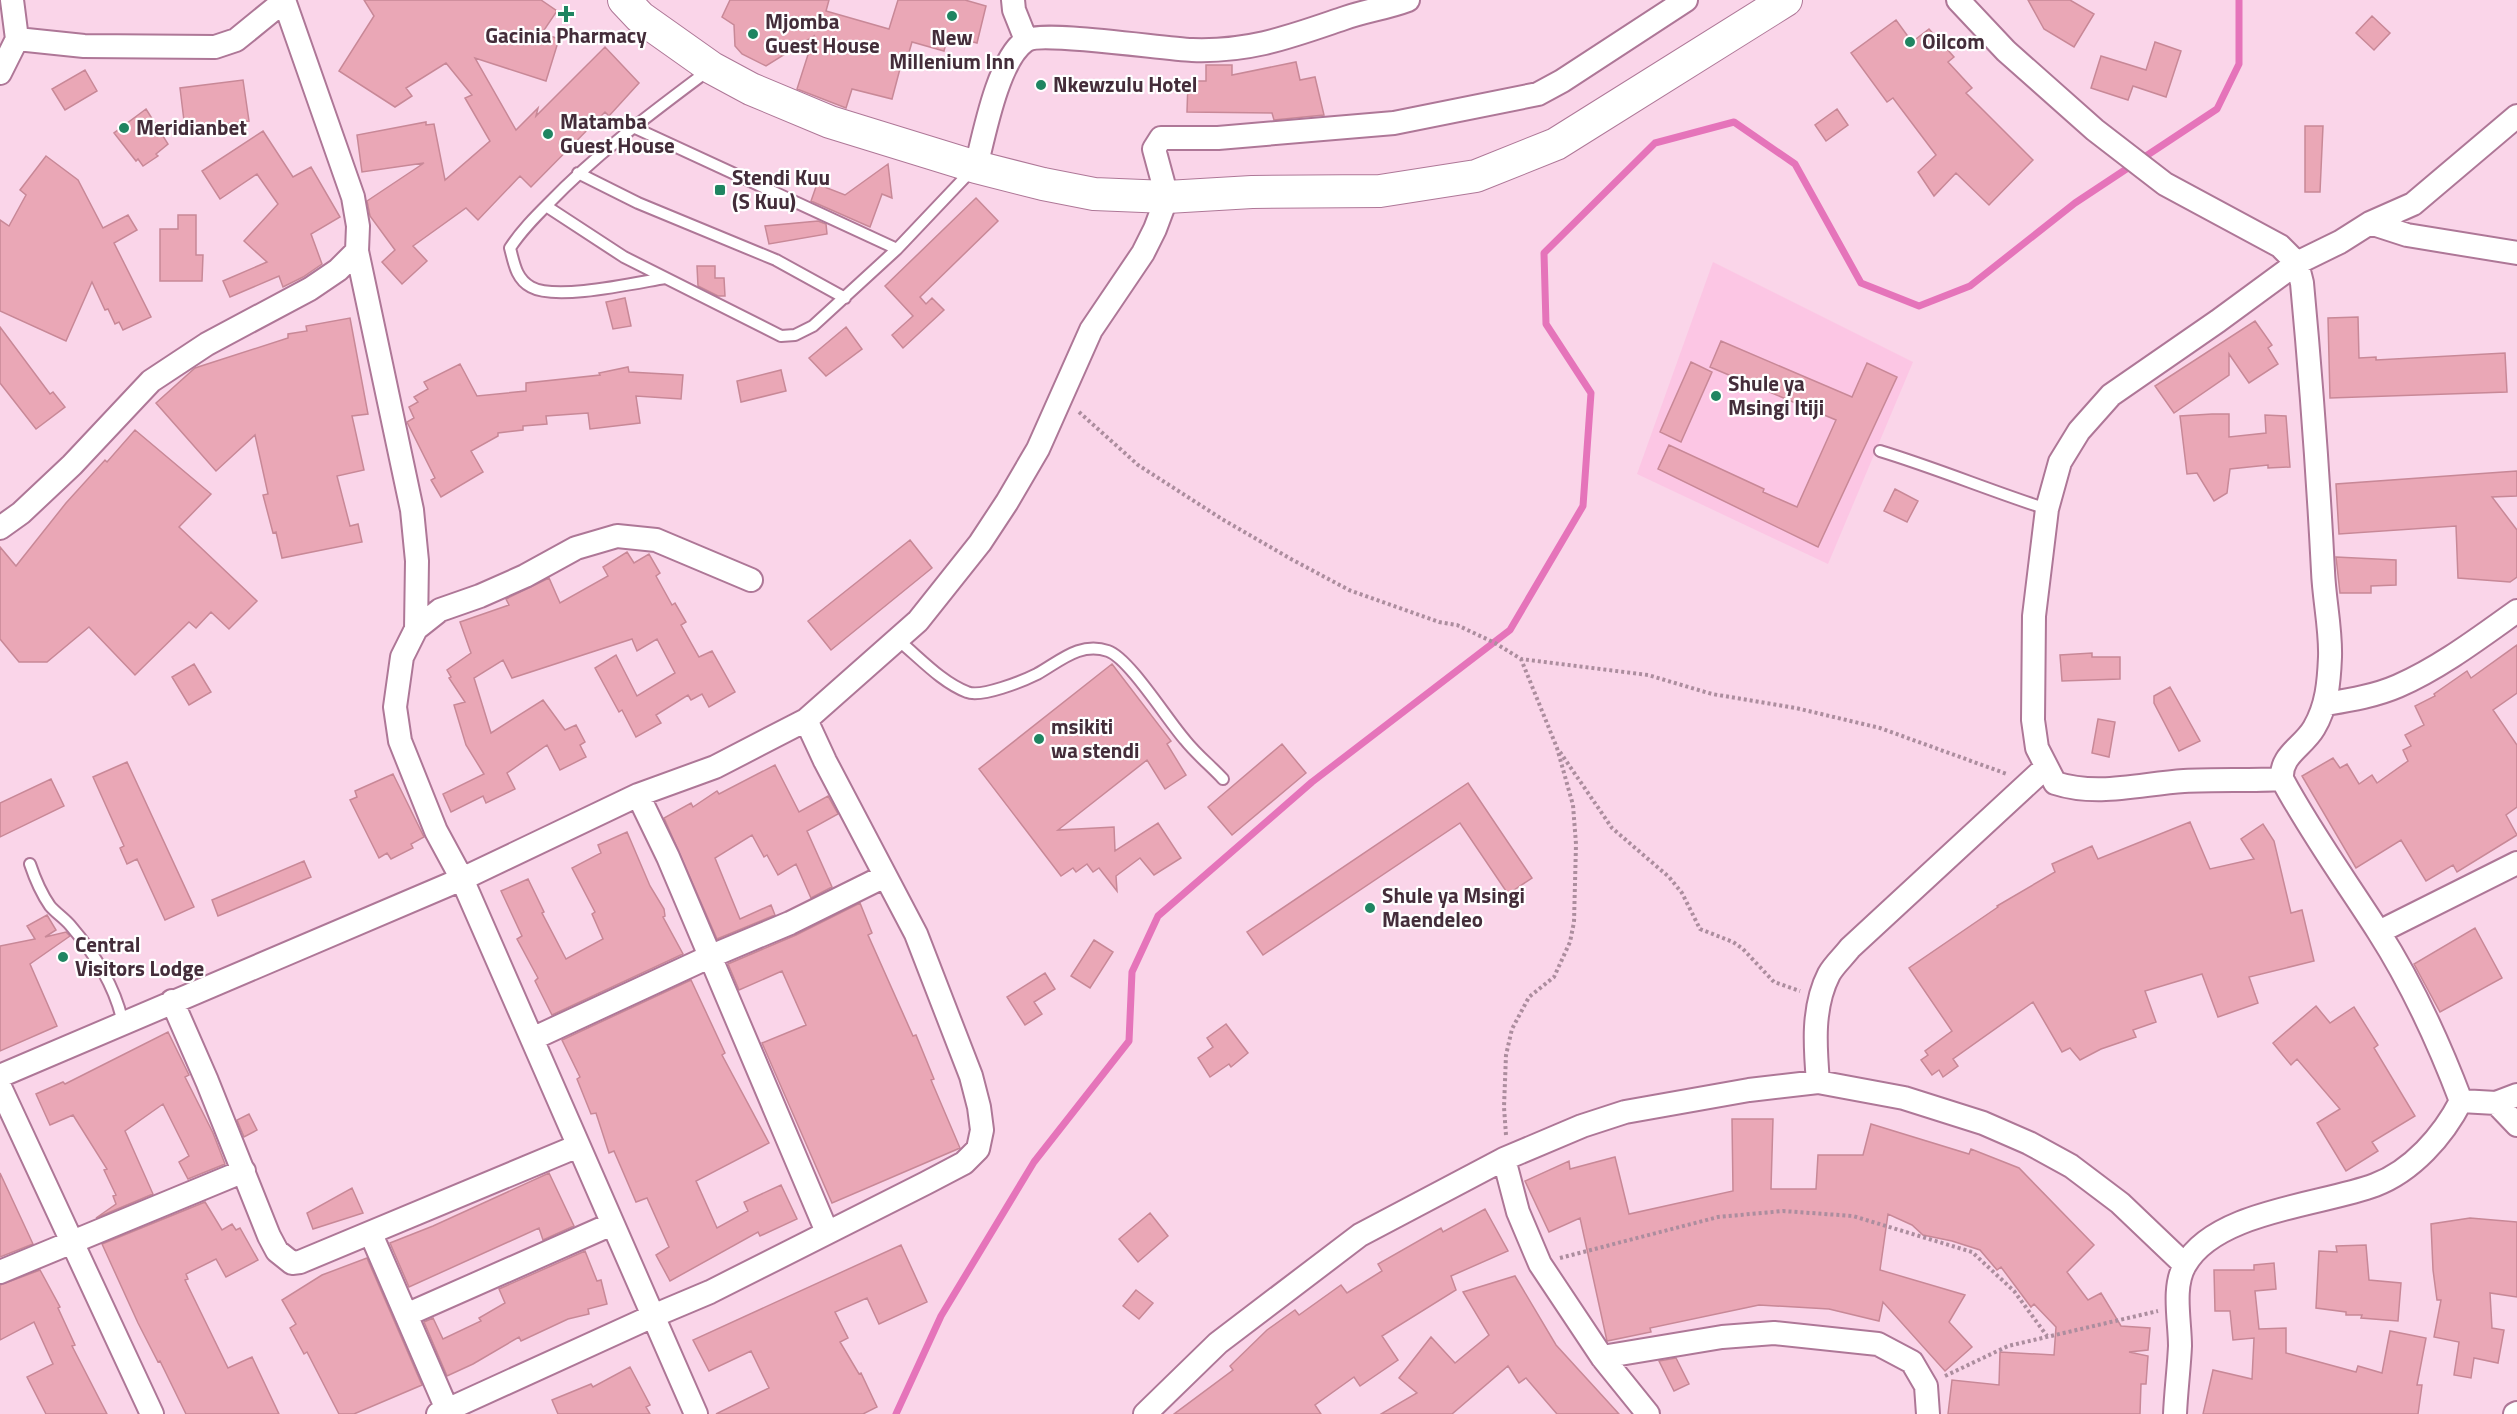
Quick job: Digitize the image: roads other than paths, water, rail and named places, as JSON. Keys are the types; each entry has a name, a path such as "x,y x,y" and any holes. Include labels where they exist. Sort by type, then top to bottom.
{"main road":[{"path":"624,0 640,17 712,68 751,89 830,122 976,166 1094,194 1167,197 1252,192 1380,191 1476,176 1556,144 1786,0"}],"street":[{"path":"0,73 17,39 12,0"},
{"path":"1013,0 1014,10 1026,40"},
{"path":"976,166 991,106 1010,57 1026,40 1044,36 1193,50 1258,46 1408,0"},
{"path":"0,1076 462,879 638,795 715,767 806,720 918,621 980,543 1008,502 1038,449 1091,330 1143,253 1155,229 1167,197 1154,149 1161,138 1218,138 1394,123 1538,94 1562,81 1686,0"},
{"path":"1958,0 2006,51 2094,130 2165,184 2280,246 2297,263 2302,283 2316,432 2324,597 2330,656 2326,704 2313,729 2284,761 2281,769 2282,779 2330,862 2379,932 2444,1056 2461,1101 2449,1124 2434,1142 2401,1171 2375,1185 2275,1212 2230,1227 2199,1247 2185,1265 2180,1280 2180,1347 2175,1414"},
{"path":"17,39 84,46 215,47 236,40 284,1 353,197 358,226 357,251 412,510 417,561 416,629"},
{"path":"1818,1082 1815,1041 1819,1002 1830,973 1850,948 2038,774 2033,720 2034,616 2047,509 2060,462 2079,431 2111,395 2297,263 2340,242 2370,223 2413,204 2517,116"},
{"path":"2370,223 2407,234 2517,253"},
{"path":"0,528 21,513 72,465 151,381 207,344 310,289 338,270 357,251"},
{"path":"696,1414 462,879 436,831 400,741 395,707 402,657 416,629 440,610 480,596 525,576 576,548 617,536 656,540 752,580"},
{"path":"2326,704 2358,699 2398,686 2450,658 2517,611"},
{"path":"371,1234 445,1413 653,1316 710,1292 964,1163 978,1149 982,1130 979,1107 967,1066 916,934 825,762 806,720"},
{"path":"2038,774 2073,789 2113,790 2187,781 2282,779"},
{"path":"638,795 668,857 827,1232"},
{"path":"2379,932 2517,863"},
{"path":"532,1039 709,957 790,924 885,876"},
{"path":"172,1002 244,1171 268,1236 277,1251 292,1263 300,1262 371,1234 578,1146"},
{"path":"1145,1414 1218,1343 1360,1235 1504,1159 1553,1137 1625,1112 1749,1090 1818,1082 1904,1098 1983,1123 2029,1143 2071,1166 2120,1203 2185,1265"},
{"path":"0,1087 152,1414"},
{"path":"2461,1101 2507,1099 2517,1125"},
{"path":"1504,1159 1518,1212 1540,1264 1602,1357 1648,1414"},
{"path":"0,1272 244,1171"},
{"path":"406,1315 612,1224"},
{"path":"1602,1357 1722,1338 1774,1333 1878,1344 1912,1362 1926,1386 1928,1414"}],"lane":[{"path":"665,278 556,294 531,287 516,272 510,248 520,234 578,173 633,127 712,68"},
{"path":"633,127 897,249"},
{"path":"546,206 624,257 781,336 795,335 813,326 897,249 976,166"},
{"path":"578,173 638,202 776,260 844,298"},
{"path":"1880,451 1936,468 2004,496 2047,509"},
{"path":"898,640 948,681 969,693 990,692 1035,675 1072,652 1092,648 1110,651 1136,675 1186,741 1224,779"},
{"path":"30,864 40,890 51,907 70,925 108,980 118,999 123,1023"}],"waterway":[{"path":"896,1414 941,1316 1034,1162 1129,1041 1132,972 1158,916 1312,782 1510,630 1583,506 1591,393 1546,324 1544,253 1655,143 1734,122 1795,164 1861,283 1919,306 1970,286 2075,203 2217,109 2239,64 2239,0"}],"place":[{"name":"Gacinia Pharmacy","path":"566,14"},
{"name":"New Millenium Inn","path":"952,16"},
{"name":"Mjomba Guest House","path":"753,34"},
{"name":"Oilcom","path":"1910,42"},
{"name":"Nkewzulu Hotel","path":"1041,85"},
{"name":"Meridianbet","path":"124,128"},
{"name":"Matamba Guest House","path":"548,134"},
{"name":"Stendi Kuu (S Kuu)","path":"720,190"},
{"name":"Shule ya Msingi Itiji","path":"1716,396"},
{"name":"msikiti wa stendi","path":"1039,739"},
{"name":"Shule ya Msingi Maendeleo","path":"1370,908"},
{"name":"Central Visitors Lodge","path":"63,957"}]}
